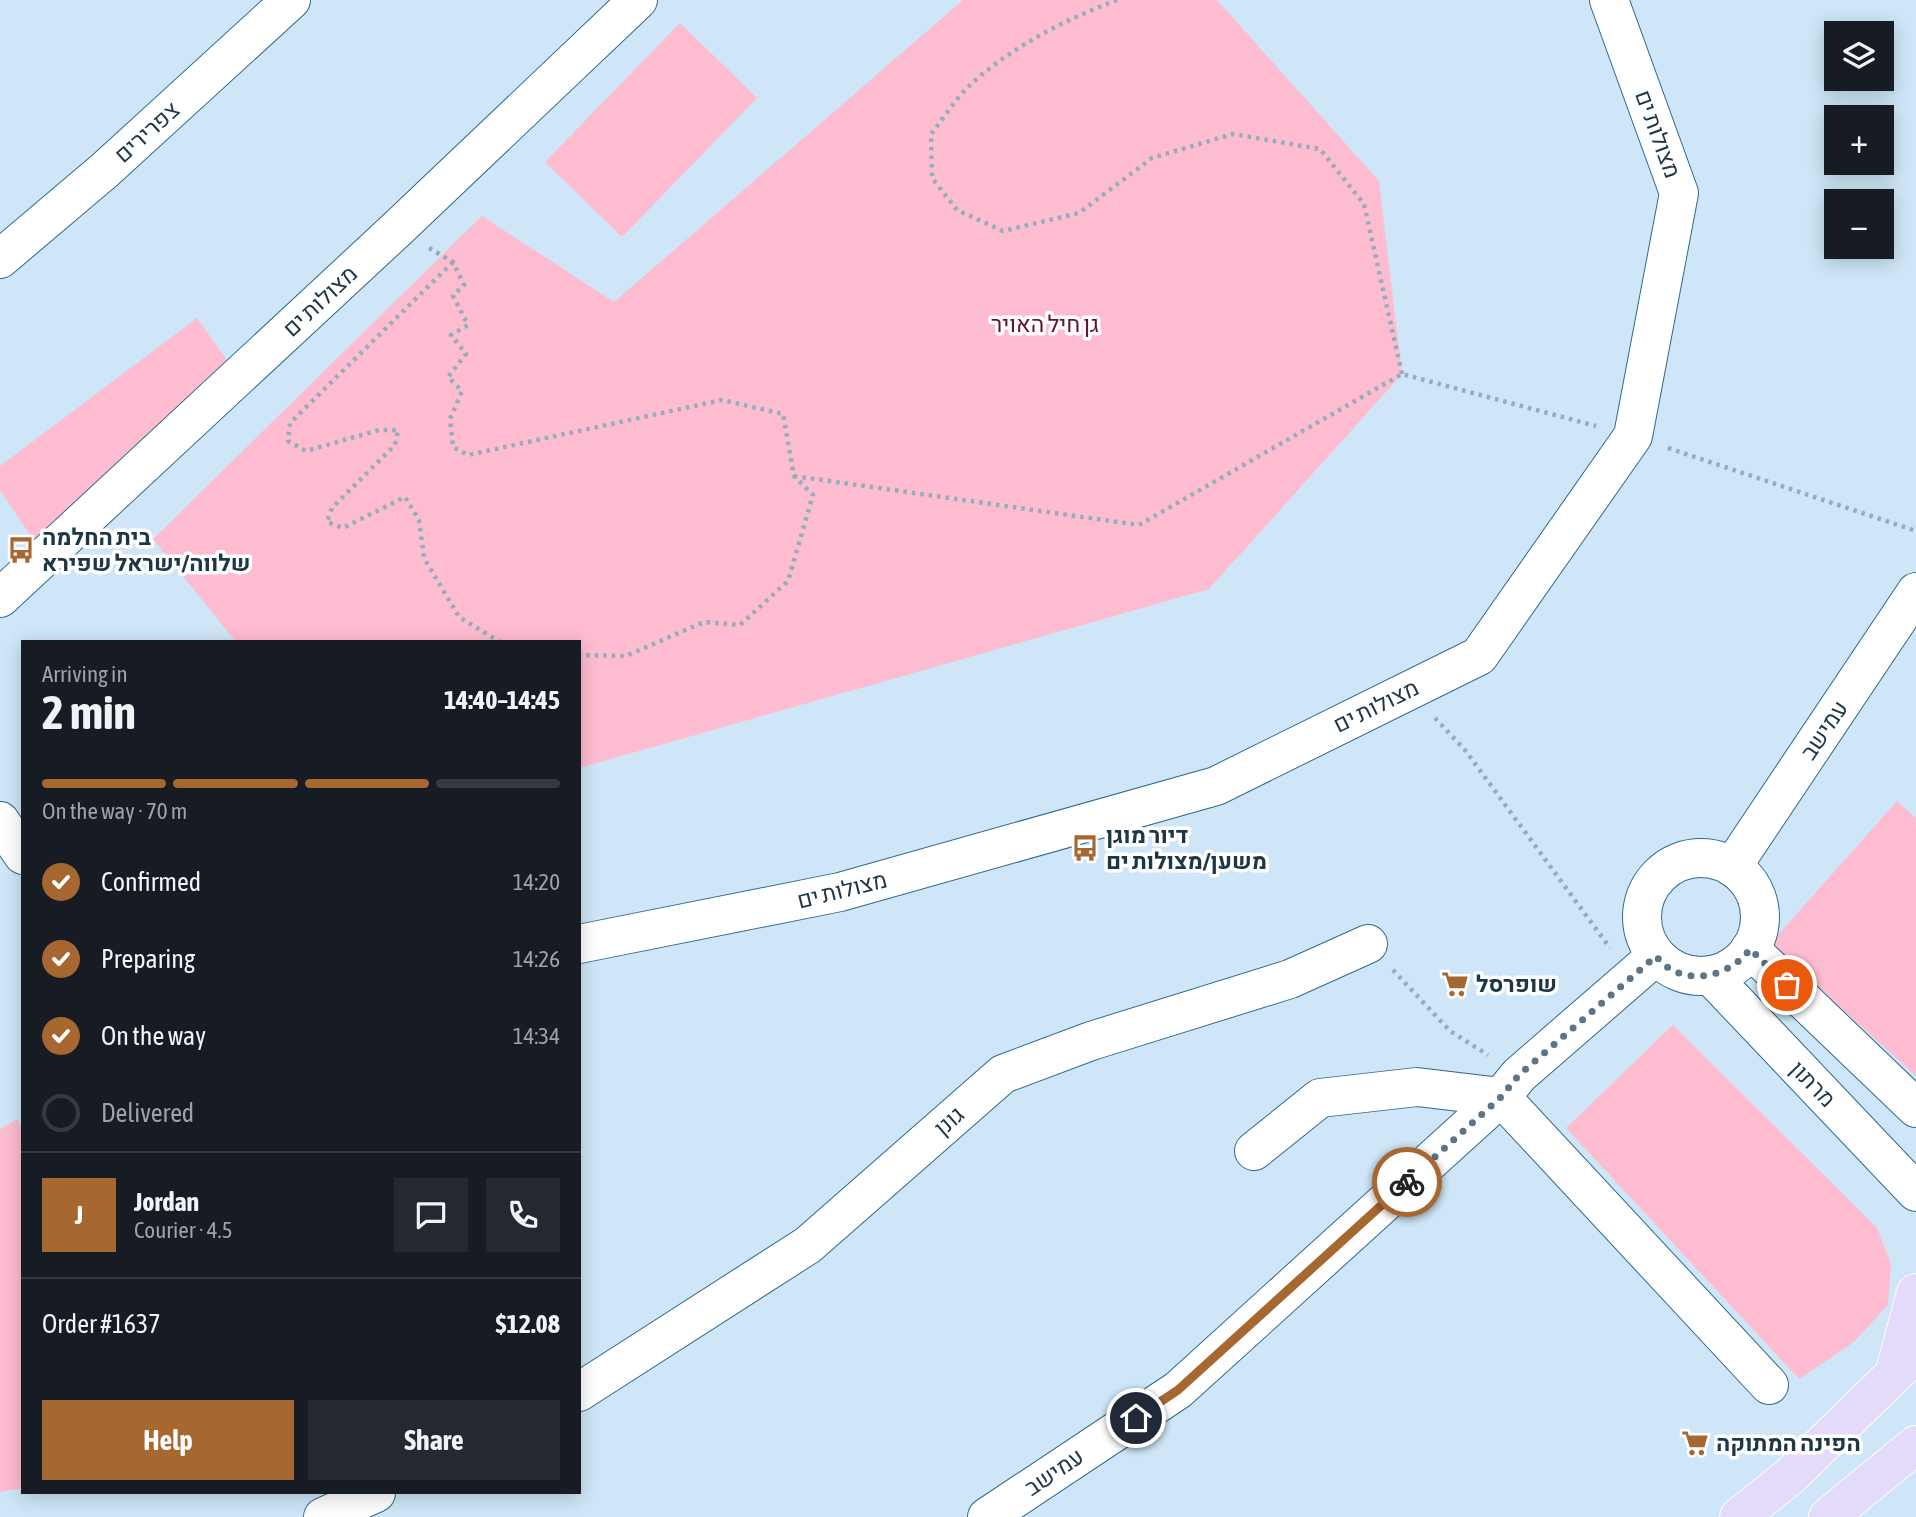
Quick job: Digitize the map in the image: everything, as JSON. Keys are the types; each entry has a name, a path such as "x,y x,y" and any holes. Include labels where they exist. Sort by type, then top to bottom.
{"main road":[{"path":"1740,1517 1789,1477 1905,1364 1916,1293"},
{"path":"1828,1517 1916,1445"}],"street":[{"name":"צפרירים","path":"0,259 105,170 291,0"},
{"name":"מצולות ים","path":"0,598 397,229 638,0"},
{"name":"מצולות ים","path":"581,944 840,892 1216,786 1479,656 1633,436 1679,192 1609,0"},
{"name":"עמישב","path":"1732,867 1916,592"},
{"path":"0,821 21,852"},
{"path":"1703,857 1724,862 1732,867 1741,873 1753,888 1759,906 1759,925 1755,943 1750,949 1729,970 1711,976 1692,976 1644,966 1647,943 1641,923 1643,902 1651,884 1665,868 1684,860 1703,857"},
{"name":"גונן","path":"581,1391 808,1245 1003,1074 1091,1041 1290,979 1368,944"},
{"path":"1750,949 1916,1108"},
{"name":"עמישב","path":"987,1517 1178,1390 1501,1097 1519,1075 1644,966"},
{"name":"מרתון","path":"1711,976 1916,1192"},
{"path":"1254,1151 1320,1098 1417,1087 1501,1097 1769,1385"},
{"path":"323,1517 374,1494"}],"path":[{"path":"1117,0 1089,10 1023,44 967,88 931,134 932,178 957,210 1003,231 1079,213 1152,158 1233,134 1320,149 1364,204 1402,374"},
{"path":"397,229 453,262 464,285 453,296 468,326 451,335 466,354 448,377 462,391 450,419 453,447 468,455 722,400 783,414 794,476 813,495 788,581 740,625 704,622 626,656 581,655"},
{"path":"453,262 290,423 288,441 306,451 379,430 398,430 395,444 332,508 327,522 343,528 405,497 419,520 424,558 459,617 497,640"},
{"path":"794,476 1139,525 1402,374 1633,436 1916,531"},
{"path":"1465,750 1644,966"},
{"path":"1368,944 1451,1031"}],"green space":[{"name":"גן חיל האויר","path":"963,0 1217,0 1379,181 1402,374 1209,589 581,767 581,640 234,640 153,539 482,216 614,302"},
{"path":"680,23 757,98 622,237 545,162"},
{"path":"197,318 234,370 42,553 0,490 0,466"},
{"path":"1897,801 1916,818 1916,1076 1770,944"},
{"path":"1673,1025 1877,1228 1891,1264 1888,1305 1854,1342 1799,1379 1566,1128"},
{"path":"17,1119 21,1126 21,1488 0,1492 0,1129"}],"way so far":[{"path":"1407,1182 1501,1097 1519,1075 1656,956 1674,971 1692,976 1711,976 1729,970 1750,949 1787,985"}],"place":[{"name":"בית החלמה שלווה/ישראל שפירא","path":"21,550"},
{"name":"דיור מוגן משען/מצולות ים","path":"1085,848"},
{"name":"שופרסל","path":"1455,984"},
{"name":"הפינה המתוקה","path":"1695,1443"}],"route":[{"path":"1136,1418 1178,1390 1407,1182"}]}
